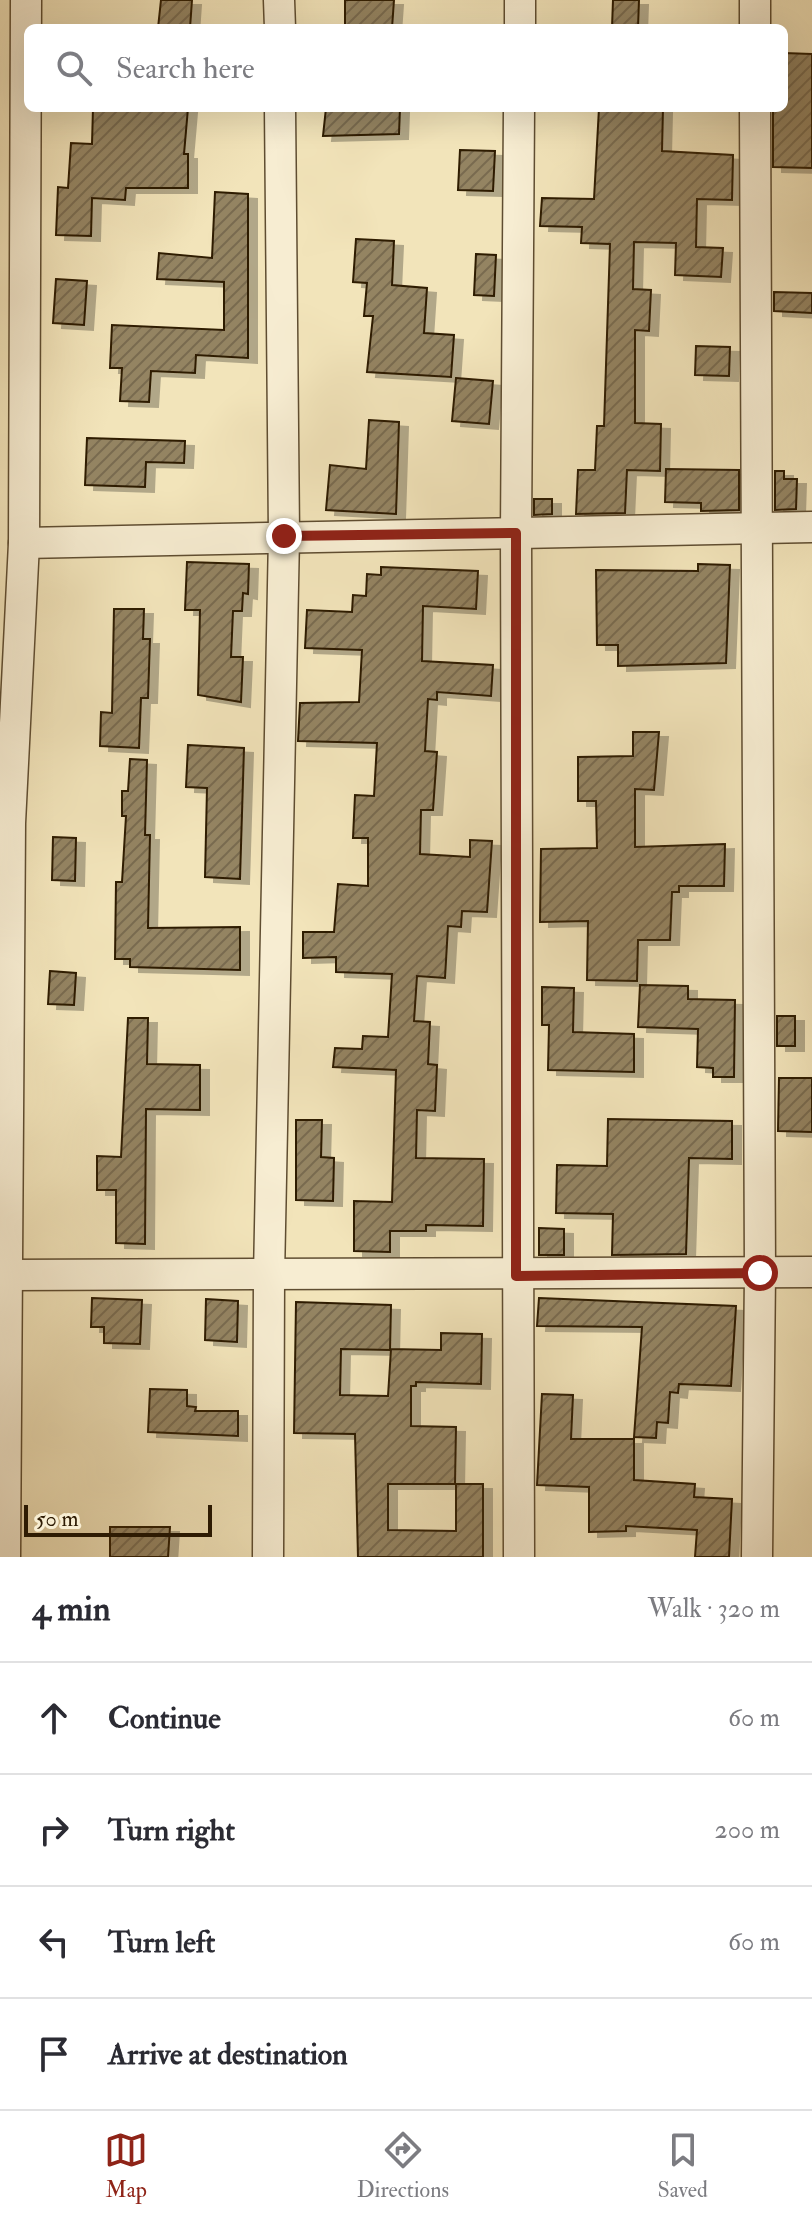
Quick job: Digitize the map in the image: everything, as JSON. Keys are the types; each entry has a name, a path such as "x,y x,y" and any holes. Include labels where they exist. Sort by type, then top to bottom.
{"street":[{"path":"26,0 26,24"},
{"path":"279,0 280,24"},
{"path":"520,0 520,24"},
{"path":"755,0 755,24"},
{"path":"5,1557 5,823 24,543 26,112"},
{"path":"268,1557 269,1276 284,536 280,112"},
{"path":"519,112 516,1276 519,1557"},
{"path":"755,112 760,1273 757,1557"},
{"path":"24,543 812,527"},
{"path":"7,1275 516,1276 812,1272"}],"building":[{"path":"161,0 192,0 190,24 158,24"},
{"path":"345,0 394,0 392,24 345,24"},
{"path":"613,0 639,0 638,24 612,24"},
{"path":"788,53 812,54 812,168 773,167 773,112 788,112"},
{"path":"93,112 188,112 184,154 188,154 188,188 126,188 125,200 92,198 91,236 56,235 58,187 68,188 71,143 92,144"},
{"path":"326,112 400,112 399,134 323,136"},
{"path":"599,112 663,112 662,151 733,155 732,200 697,199 696,247 723,248 721,277 675,275 676,243 634,242 633,289 651,290 649,331 635,330 635,423 661,424 660,471 627,470 625,513 576,514 578,470 595,470 597,426 604,426 610,244 581,243 582,227 540,226 542,198 594,199"},
{"path":"460,150 495,151 493,191 458,190"},
{"path":"215,192 248,194 248,358 196,355 195,373 151,371 149,402 120,401 122,368 110,368 112,325 224,330 224,282 157,279 159,253 212,258"},
{"path":"356,239 394,241 392,285 427,288 424,333 454,335 451,377 367,372 373,316 364,316 367,283 353,282"},
{"path":"476,254 496,255 494,296 474,295"},
{"path":"56,279 87,281 84,325 53,323"},
{"path":"774,292 812,293 812,313 774,311"},
{"path":"696,346 730,347 729,376 695,375"},
{"path":"456,378 493,381 489,424 452,421"},
{"path":"369,420 399,422 396,514 326,510 330,465 366,469"},
{"path":"87,438 185,441 184,463 146,462 145,487 85,485"},
{"path":"666,469 739,470 739,510 701,511 701,503 665,502"},
{"path":"775,471 784,471 784,479 797,479 796,509 775,510"},
{"path":"534,499 552,499 552,514 534,515"},
{"path":"187,562 249,564 248,594 243,593 242,611 233,611 231,657 243,657 241,702 198,695 200,610 185,610"},
{"path":"698,564 730,565 726,663 618,666 618,645 597,645 596,570 698,571"},
{"path":"381,567 478,571 476,609 423,606 422,661 493,665 491,696 437,692 437,700 428,699 425,751 437,752 433,810 421,810 420,854 470,857 470,840 492,841 487,912 462,911 461,927 448,926 445,978 417,976 414,1021 430,1022 428,1064 437,1065 435,1111 417,1110 416,1158 484,1159 483,1226 426,1225 426,1231 390,1231 390,1252 354,1251 354,1201 392,1202 396,1070 333,1067 335,1048 362,1049 363,1036 388,1037 392,974 336,972 336,957 303,958 303,932 334,932 338,884 368,886 368,838 353,838 355,795 374,796 377,743 298,741 300,703 359,702 362,650 305,648 307,610 352,612 353,595 366,596 367,574 381,575"},
{"path":"114,609 144,609 143,639 150,639 148,698 141,698 139,748 100,746 101,712 112,713"},
{"path":"633,732 659,732 654,790 635,789 635,847 725,844 724,886 679,886 679,892 672,892 670,940 638,940 637,981 587,980 588,921 540,922 541,849 597,848 596,801 578,801 578,757 633,756"},
{"path":"188,745 244,748 240,879 205,877 207,788 186,787"},
{"path":"130,759 147,760 145,835 150,835 148,928 240,927 240,970 130,967 130,959 115,959 116,882 122,882 126,816 122,816 122,791 128,791"},
{"path":"53,837 76,838 75,881 52,880"},
{"path":"50,971 76,973 74,1005 48,1004"},
{"path":"640,985 688,986 688,999 735,1000 734,1077 713,1077 713,1068 697,1067 698,1029 638,1027"},
{"path":"542,987 574,988 573,1032 634,1034 634,1072 548,1070 549,1025 542,1025"},
{"path":"777,1016 795,1016 795,1046 777,1046"},
{"path":"128,1018 148,1018 147,1064 200,1065 200,1110 146,1109 145,1244 116,1243 116,1190 97,1190 97,1156 121,1157"},
{"path":"779,1078 812,1078 812,1132 778,1131"},
{"path":"608,1119 732,1121 732,1159 689,1158 686,1254 612,1255 613,1214 556,1213 557,1165 607,1166"},
{"path":"296,1120 322,1120 321,1157 334,1158 333,1201 296,1200"},
{"path":"539,1228 564,1229 564,1255 539,1255"},
{"path":"92,1298 142,1300 140,1344 104,1343 104,1327 91,1327"},
{"path":"539,1298 736,1306 731,1386 679,1384 678,1393 670,1392 668,1423 657,1422 656,1438 634,1437 642,1327 537,1326"},
{"path":"206,1299 238,1301 237,1342 205,1340"},
{"path":"296,1302 391,1305 390,1350 341,1349 340,1395 388,1396 391,1349 441,1350 441,1333 482,1334 481,1384 416,1382 416,1386 411,1386 411,1426 456,1427 455,1484 388,1484 388,1530 456,1531 456,1484 483,1484 483,1557 358,1557 355,1434 294,1433"},
{"path":"150,1389 187,1390 187,1406 196,1407 195,1411 238,1411 238,1436 148,1432"},
{"path":"542,1394 573,1395 571,1439 634,1439 634,1480 695,1484 694,1497 732,1499 729,1557 695,1557 697,1530 626,1526 626,1531 589,1532 589,1487 537,1485"},
{"path":"110,1527 170,1527 168,1557 110,1557"}],"route":[{"path":"284,536 516,533 516,1276 760,1273"}]}
